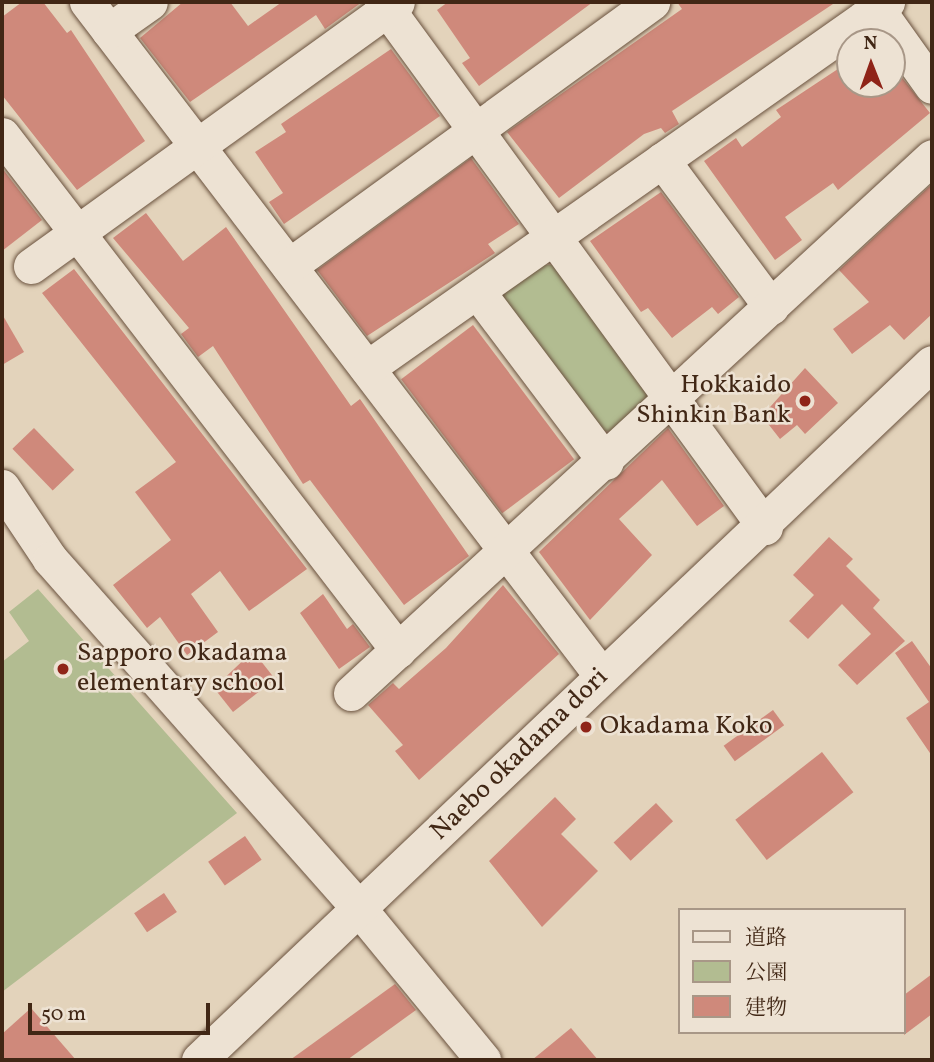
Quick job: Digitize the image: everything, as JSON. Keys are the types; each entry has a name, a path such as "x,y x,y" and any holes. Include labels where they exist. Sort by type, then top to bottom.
{"street":[{"path":"86,2 602,676"},
{"path":"109,31 150,2"},
{"path":"289,266 652,2"},
{"path":"31,266 389,4 765,527"},
{"path":"367,368 879,4 932,86"},
{"path":"2,135 398,650"},
{"path":"351,692 606,462 932,157"},
{"path":"662,160 771,307"},
{"path":"477,291 606,462"},
{"name":"Naebo okadama dori","path":"200,1060 602,676 765,527 932,363"},
{"path":"2,487 50,559 360,910 483,1060"}],"green space":[{"path":"544,265 557,265 647,387 647,400 613,432 598,430 500,296"},
{"name":"Sapporo Okadama elementary school","path":"38,589 237,813 2,992 2,662 29,641 9,612"}],"building":[{"path":"22,2 43,2 67,33 71,30 145,141 77,190 2,95 2,17"},
{"path":"183,2 230,2 248,26 282,2 362,2 325,29 316,15 190,102 140,38"},
{"path":"448,2 593,2 479,86 462,63 470,58 437,10"},
{"path":"677,2 836,2 672,111 679,124 665,133 661,128 644,134 559,198 507,132 682,9"},
{"path":"391,49 440,116 284,224 269,202 283,193 255,152 286,132 281,124"},
{"path":"836,70 836,98 906,98 906,83 930,113 838,190 833,183 785,217 802,240 775,260 704,161 736,138 742,147 781,117 776,110"},
{"path":"471,158 519,224 488,244 495,253 367,336 317,270"},
{"path":"2,168 42,220 2,251"},
{"path":"932,184 932,314 904,340 890,325 852,354 833,329 869,302 839,270"},
{"path":"661,192 739,297 718,314 712,307 672,338 648,308 641,312 590,241"},
{"path":"146,213 183,261 226,227 351,406 360,399 469,556 404,605 310,480 303,484 213,346 198,357 181,334 189,328 113,238"},
{"path":"74,269 307,569 249,611 220,571 191,594 218,632 187,655 160,617 147,628 113,585 171,540 135,492 176,462 42,293"},
{"path":"2,314 24,352 2,365"},
{"path":"473,325 574,459 502,513 401,379"},
{"path":"805,368 838,403 805,434 797,425 780,439 762,416"},
{"path":"34,428 74,470 53,491 12,449"},
{"path":"668,428 724,506 697,526 662,480 619,519 652,555 590,620 539,552"},
{"path":"829,537 853,559 846,566 880,600 873,608 905,641 857,685 838,665 871,634 842,604 808,639 789,621 814,595 793,575"},
{"path":"503,585 559,654 419,780 395,751 403,745 368,705 393,683 399,689 446,648"},
{"path":"323,594 347,629 353,624 370,647 339,669 300,613"},
{"path":"912,641 932,669 932,756 906,718 929,702 895,653"},
{"path":"253,651 275,679 233,712 214,688"},
{"path":"773,710 784,725 735,761 724,746"},
{"path":"822,752 853,792 767,860 735,820"},
{"path":"555,797 576,819 561,834 598,871 542,927 489,861"},
{"path":"656,803 673,821 631,861 614,843"},
{"path":"245,836 262,860 225,886 208,862"},
{"path":"164,893 177,912 147,932 134,913"},
{"path":"932,974 932,1014 906,1034 906,994"},
{"path":"395,984 416,1010 347,1060 290,1060"},
{"path":"31,1008 76,1060 2,1060 2,1034"},
{"path":"571,1028 598,1060 532,1060"}],"place":[{"name":"Hokkaido Shinkin Bank","path":"805,401"},
{"name":"Sapporo Okadama elementary school","path":"63,669"},
{"name":"Okadama Koko","path":"586,727"}]}
